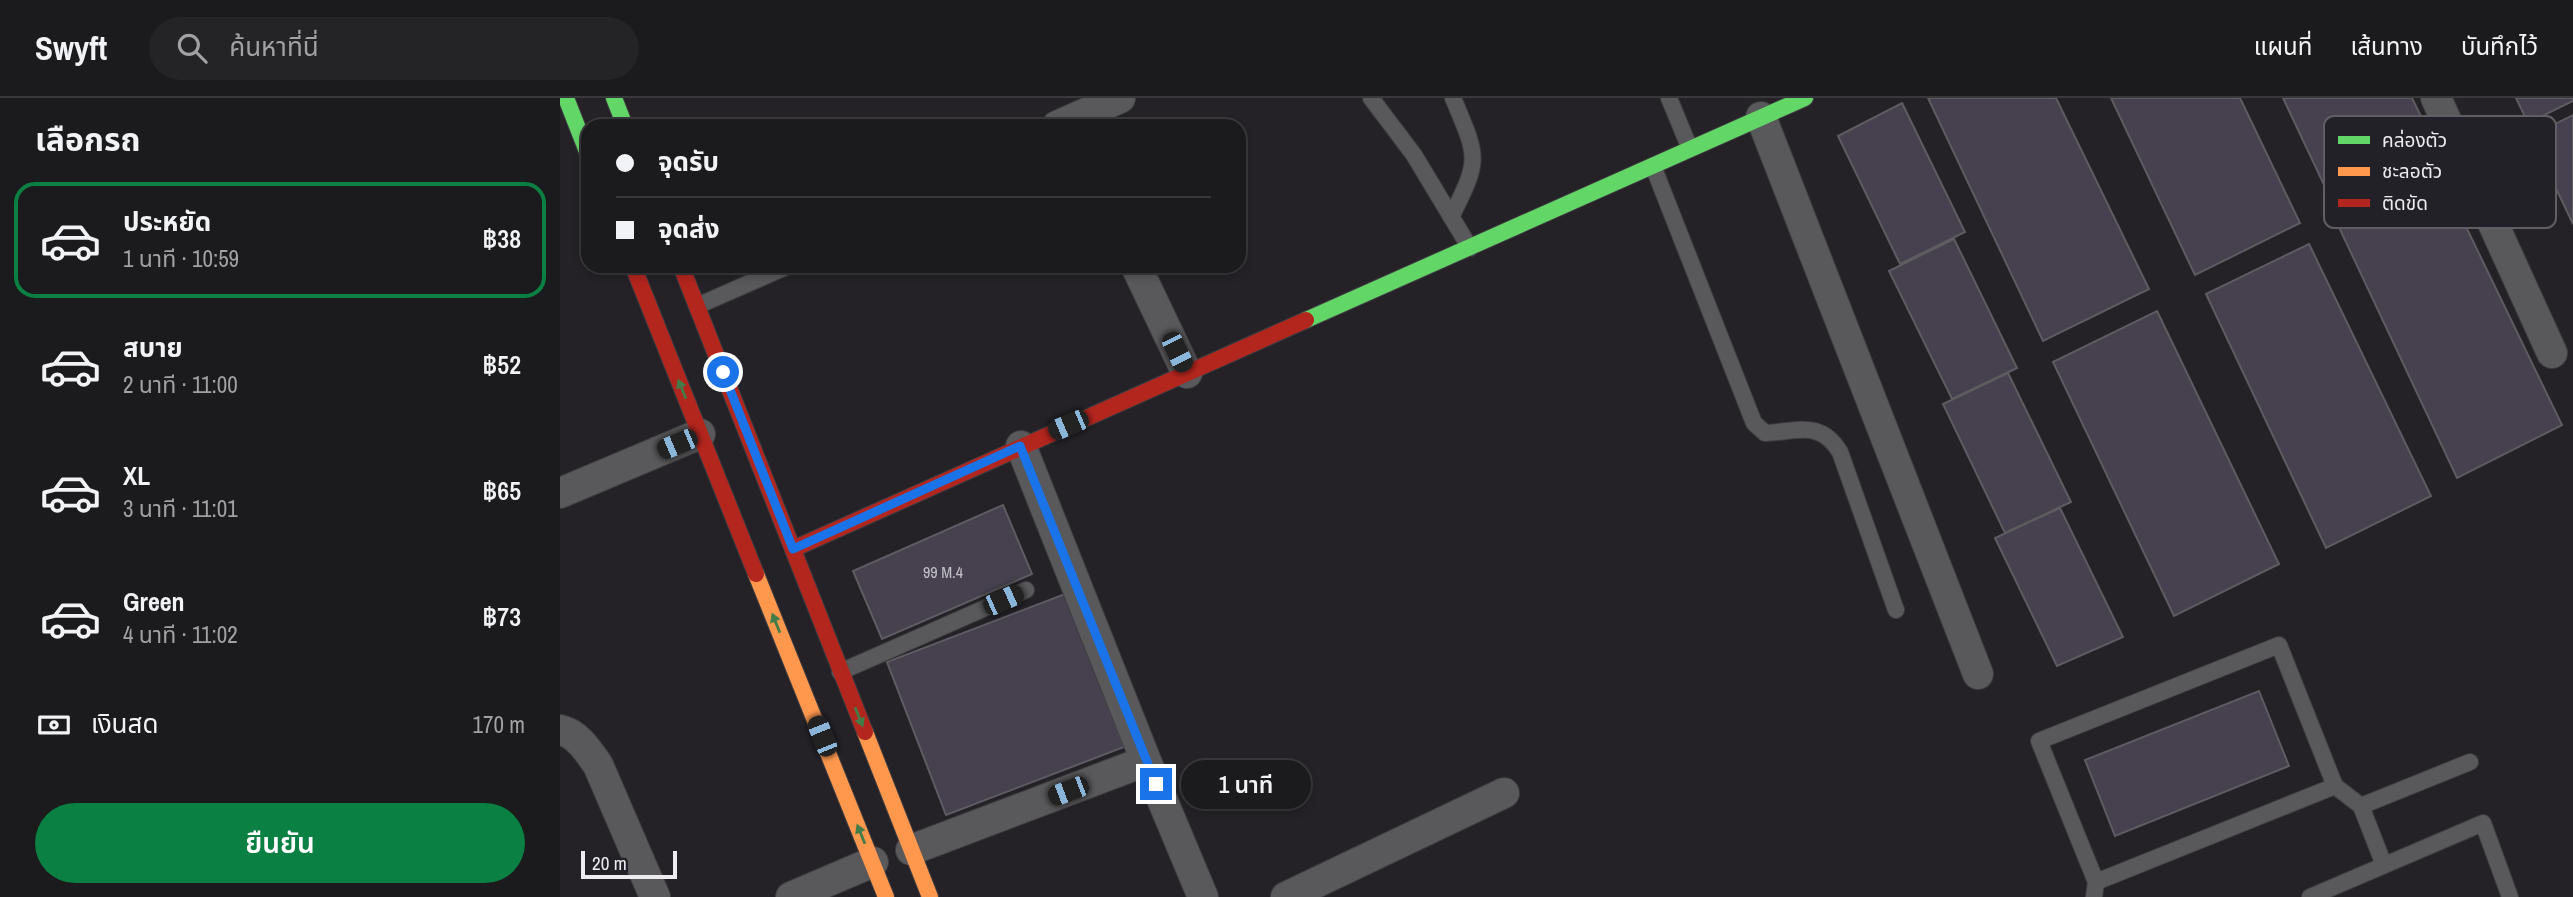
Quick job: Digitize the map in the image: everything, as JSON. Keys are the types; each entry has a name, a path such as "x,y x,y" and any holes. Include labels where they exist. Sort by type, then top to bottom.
{"main road":[{"path":"566,98 581,136"},
{"path":"614,98 622,119"},
{"path":"793,549 1805,98"},
{"path":"636,273 710,430 886,897"},
{"path":"684,273 930,897"},
{"path":"710,430 741,416"}],"street":[{"path":"1076,119 1120,98"},
{"path":"2436,98 2444,116"},
{"path":"1761,117 1978,674"},
{"path":"2495,228 2552,354"},
{"path":"1139,273 1187,373"},
{"path":"560,493 710,430"},
{"path":"1020,446 1203,897"},
{"path":"560,730 585,747 598,765 655,897"},
{"path":"911,850 1146,761"},
{"path":"1286,897 1504,793"},
{"path":"791,897 873,862"}],"lane":[{"path":"1371,98 1414,155 1470,248"},
{"path":"1451,217 1470,179 1474,162 1473,145 1453,98"},
{"path":"1669,98 1690,149"},
{"path":"1653,165 1754,423 1765,433 1795,428 1808,429 1833,440 1840,452 1896,610"},
{"path":"697,306 772,273"},
{"path":"841,671 1026,590"},
{"path":"2335,786 2095,890 2039,741 2279,645 2335,786 2361,806 2384,865"},
{"path":"2361,806 2470,762"},
{"path":"2310,897 2483,823 2510,897"}],"building":[{"path":"1928,98 2056,98 2149,289 2043,341"},
{"path":"2111,98 2240,98 2300,223 2195,275"},
{"path":"2283,98 2412,98 2421,116 2324,116 2324,185"},
{"path":"2516,98 2573,98 2573,101 2542,116 2525,116"},
{"path":"1902,103 1965,232 1900,264 1838,136"},
{"path":"2573,115 2573,224 2556,188 2556,124"},
{"path":"2339,228 2467,228 2562,425 2457,478"},
{"path":"1954,239 2017,368 1952,399 1889,271"},
{"path":"2309,244 2431,496 2326,548 2206,294"},
{"path":"2157,311 2279,564 2174,616 2053,362"},
{"path":"2008,373 2071,502 2005,533 1943,404"},
{"path":"1003,505 1032,574 882,639 853,571"},
{"path":"2060,508 2123,637 2057,666 1995,538"},
{"path":"1065,594 1124,747 946,815 887,662"},
{"path":"2259,691 2289,766 2115,836 2085,760"}],"traffic: fast":[{"path":"566,98 581,136"},
{"path":"614,98 622,119"},
{"path":"1306,320 1805,98"}],"traffic: slow":[{"path":"756,574 886,897"},
{"path":"865,732 930,897"}],"traffic: jam":[{"path":"636,273 756,574"},
{"path":"684,273 865,732"},
{"path":"793,549 1306,320"}],"route":[{"path":"723,372 793,549 1020,446 1156,784"}]}
